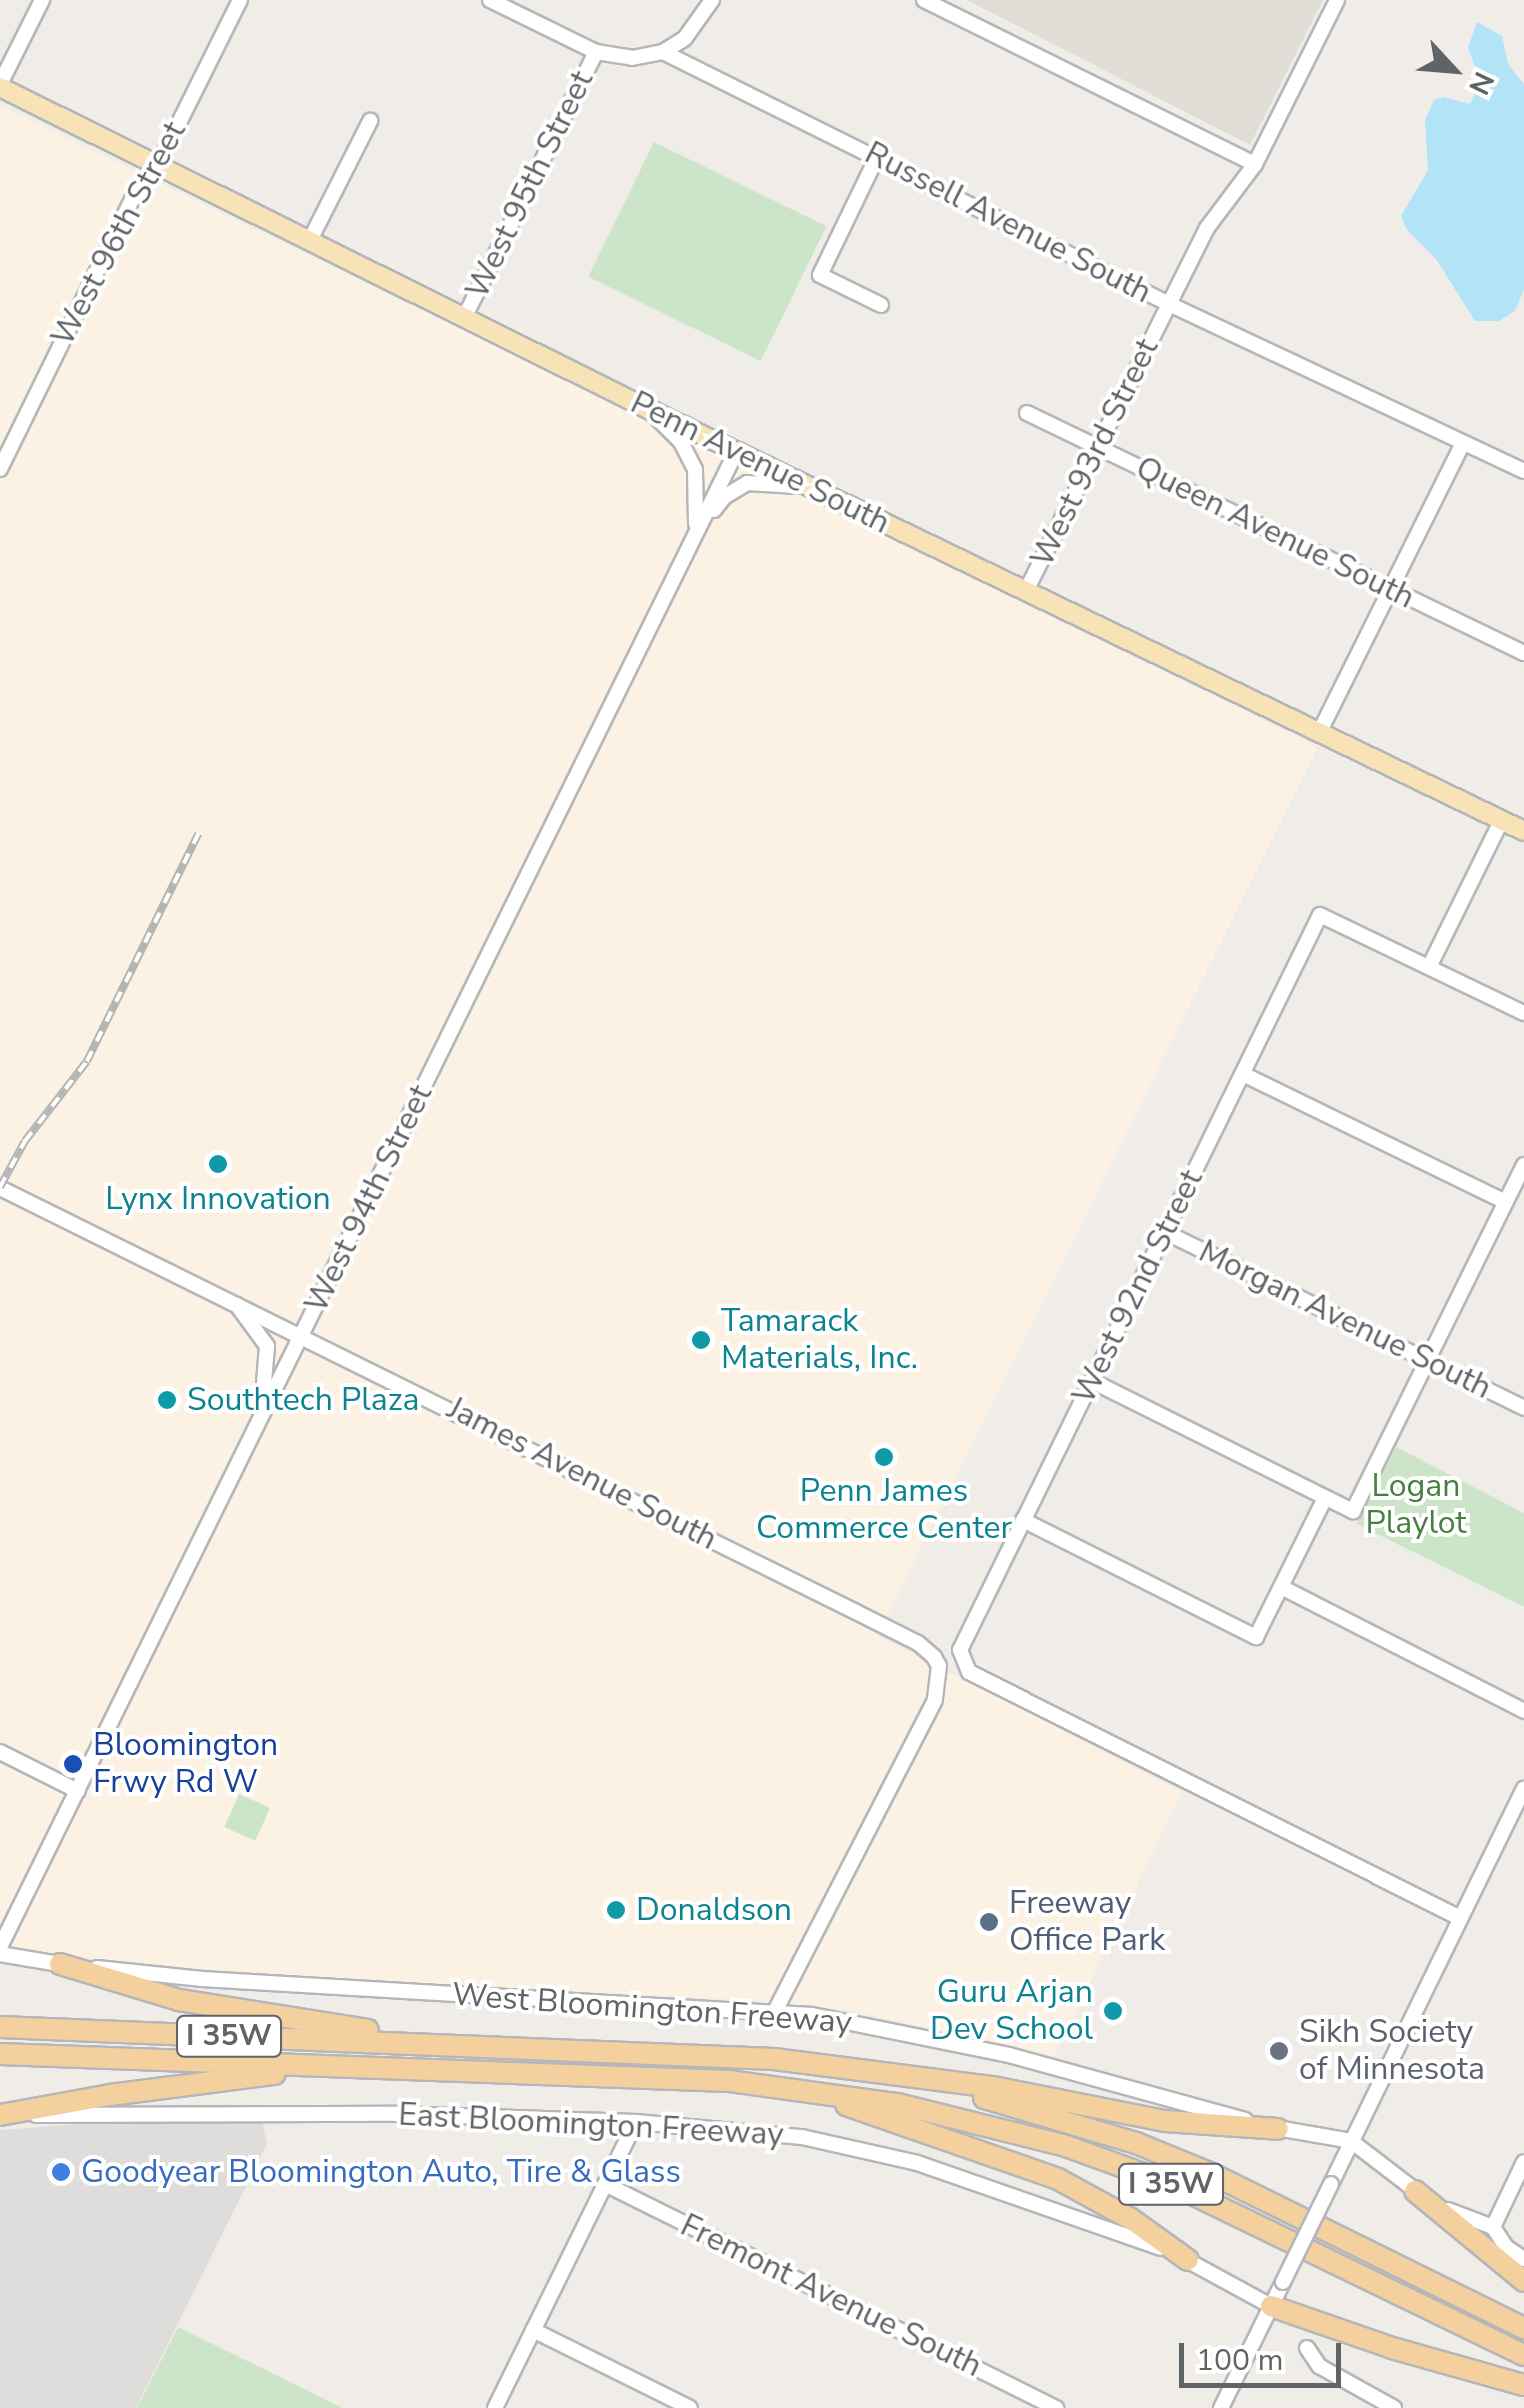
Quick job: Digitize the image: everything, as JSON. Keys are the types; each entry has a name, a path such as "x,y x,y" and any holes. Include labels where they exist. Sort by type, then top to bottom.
{"highway":[{"path":"60,1964 179,2000 459,2044"},
{"name":"I 35W","path":"0,2027 695,2052 880,2072 1136,2143 1214,2175 1524,2328"},
{"name":"I 35W","path":"0,2054 729,2081 792,2088 982,2123 1136,2171 1236,2211 1524,2355"},
{"path":"0,2115 110,2094 336,2066"},
{"path":"880,2072 992,2087 1165,2121 1278,2129"},
{"path":"792,2088 1058,2179 1131,2219 1188,2260"},
{"path":"1415,2191 1524,2281"},
{"path":"1271,2306 1392,2348 1524,2385"}],"main road":[{"name":"Penn Avenue South","path":"0,85 642,406 1524,832"}],"street":[{"path":"0,85 42,0"},
{"name":"West 96th Street","path":"0,469 141,182 155,164 240,0"},
{"name":"Russell Avenue South","path":"490,0 596,52 632,58 663,52 1169,304 1524,471"},
{"path":"663,52 685,38 712,0"},
{"path":"924,0 1255,164"},
{"name":"West 93rd Street","path":"1026,591 1215,213 1255,164 1336,0"},
{"name":"West 95th Street","path":"464,318 596,52"},
{"path":"309,242 370,122"},
{"path":"877,157 820,275 881,305"},
{"path":"642,406 681,442 695,470 696,535"},
{"name":"Queen Avenue South","path":"1027,413 1524,653"},
{"path":"1318,734 1462,444"},
{"name":"West 94th Street","path":"0,1951 737,450"},
{"path":"696,535 724,497 747,483 774,481 814,489"},
{"path":"1501,820 1429,967 1524,1013"},
{"name":"West 92nd Street","path":"1429,967 1320,915 1023,1520 964,1642 960,1659 970,1672 1460,1918"},
{"path":"1243,1074 1506,1202"},
{"path":"1092,1381 1353,1511 1524,1165"},
{"name":"James Avenue South","path":"0,1188 302,1334 918,1643 939,1666 935,1700 774,2012"},
{"name":"Morgan Avenue South","path":"1165,1232 1524,1408"},
{"path":"233,1301 267,1346 260,1420"},
{"path":"1023,1520 1256,1637 1326,1498"},
{"path":"1281,1587 1524,1711"},
{"path":"0,1752 78,1791"},
{"path":"1221,2408 1524,1789"},
{"name":"West Bloomington Freeway","path":"0,1951 60,1964 202,1979 774,2012 913,2032 1278,2129 1352,2141"},
{"name":"East Bloomington Freeway","path":"0,2115 396,2114 636,2122 802,2137 860,2148 1126,2234 1188,2260 1271,2306"},
{"path":"495,2408 636,2122"},
{"path":"1352,2141 1415,2191 1454,2213 1493,2227 1506,2247 1524,2258"},
{"path":"1493,2227 1524,2162"},
{"name":"Fremont Avenue South","path":"605,2184 1056,2408"},
{"path":"533,2330 690,2408"},
{"path":"1307,2348 1319,2366 1394,2408"}],"shaded area":[{"path":"967,0 1323,0 1250,145"},
{"path":"0,105 1318,747 877,1636 1182,1792 1054,2056 851,2011 749,2000 204,1973 0,1947"},
{"path":"130,2120 262,2120 267,2144 136,2408 0,2408 0,2130"}],"green space":[{"path":"654,142 827,226 761,361 588,277"},
{"name":"Logan Playlot","path":"1396,1447 1524,1513 1524,1607 1357,1524"},
{"path":"239,1794 270,1808 255,1841 224,1827"},
{"path":"178,2327 343,2408 137,2408"}],"water":[{"path":"1477,22 1502,36 1508,64 1524,84 1524,289 1515,311 1499,321 1475,321 1436,259 1407,230 1401,216 1428,170 1425,120 1434,100 1444,97 1470,104 1475,93 1479,77 1468,48"}],"railway":[{"path":"0,1187 25,1141 87,1061 198,834"}],"place":[{"name":"Lynx Innovation","path":"218,1164"},
{"name":"Tamarack Materials, Inc.","path":"701,1340"},
{"name":"Southtech Plaza","path":"167,1400"},
{"name":"Penn James Commerce Center","path":"884,1457"},
{"name":"Bloomington Frwy Rd W","path":"73,1764"},
{"name":"Donaldson","path":"616,1910"},
{"name":"Freeway Office Park","path":"989,1922"},
{"name":"Guru Arjan Dev School","path":"1113,2011"},
{"name":"Sikh Society of Minnesota","path":"1279,2051"},
{"name":"Goodyear Bloomington Auto, Tire & Glass","path":"61,2172"}]}
